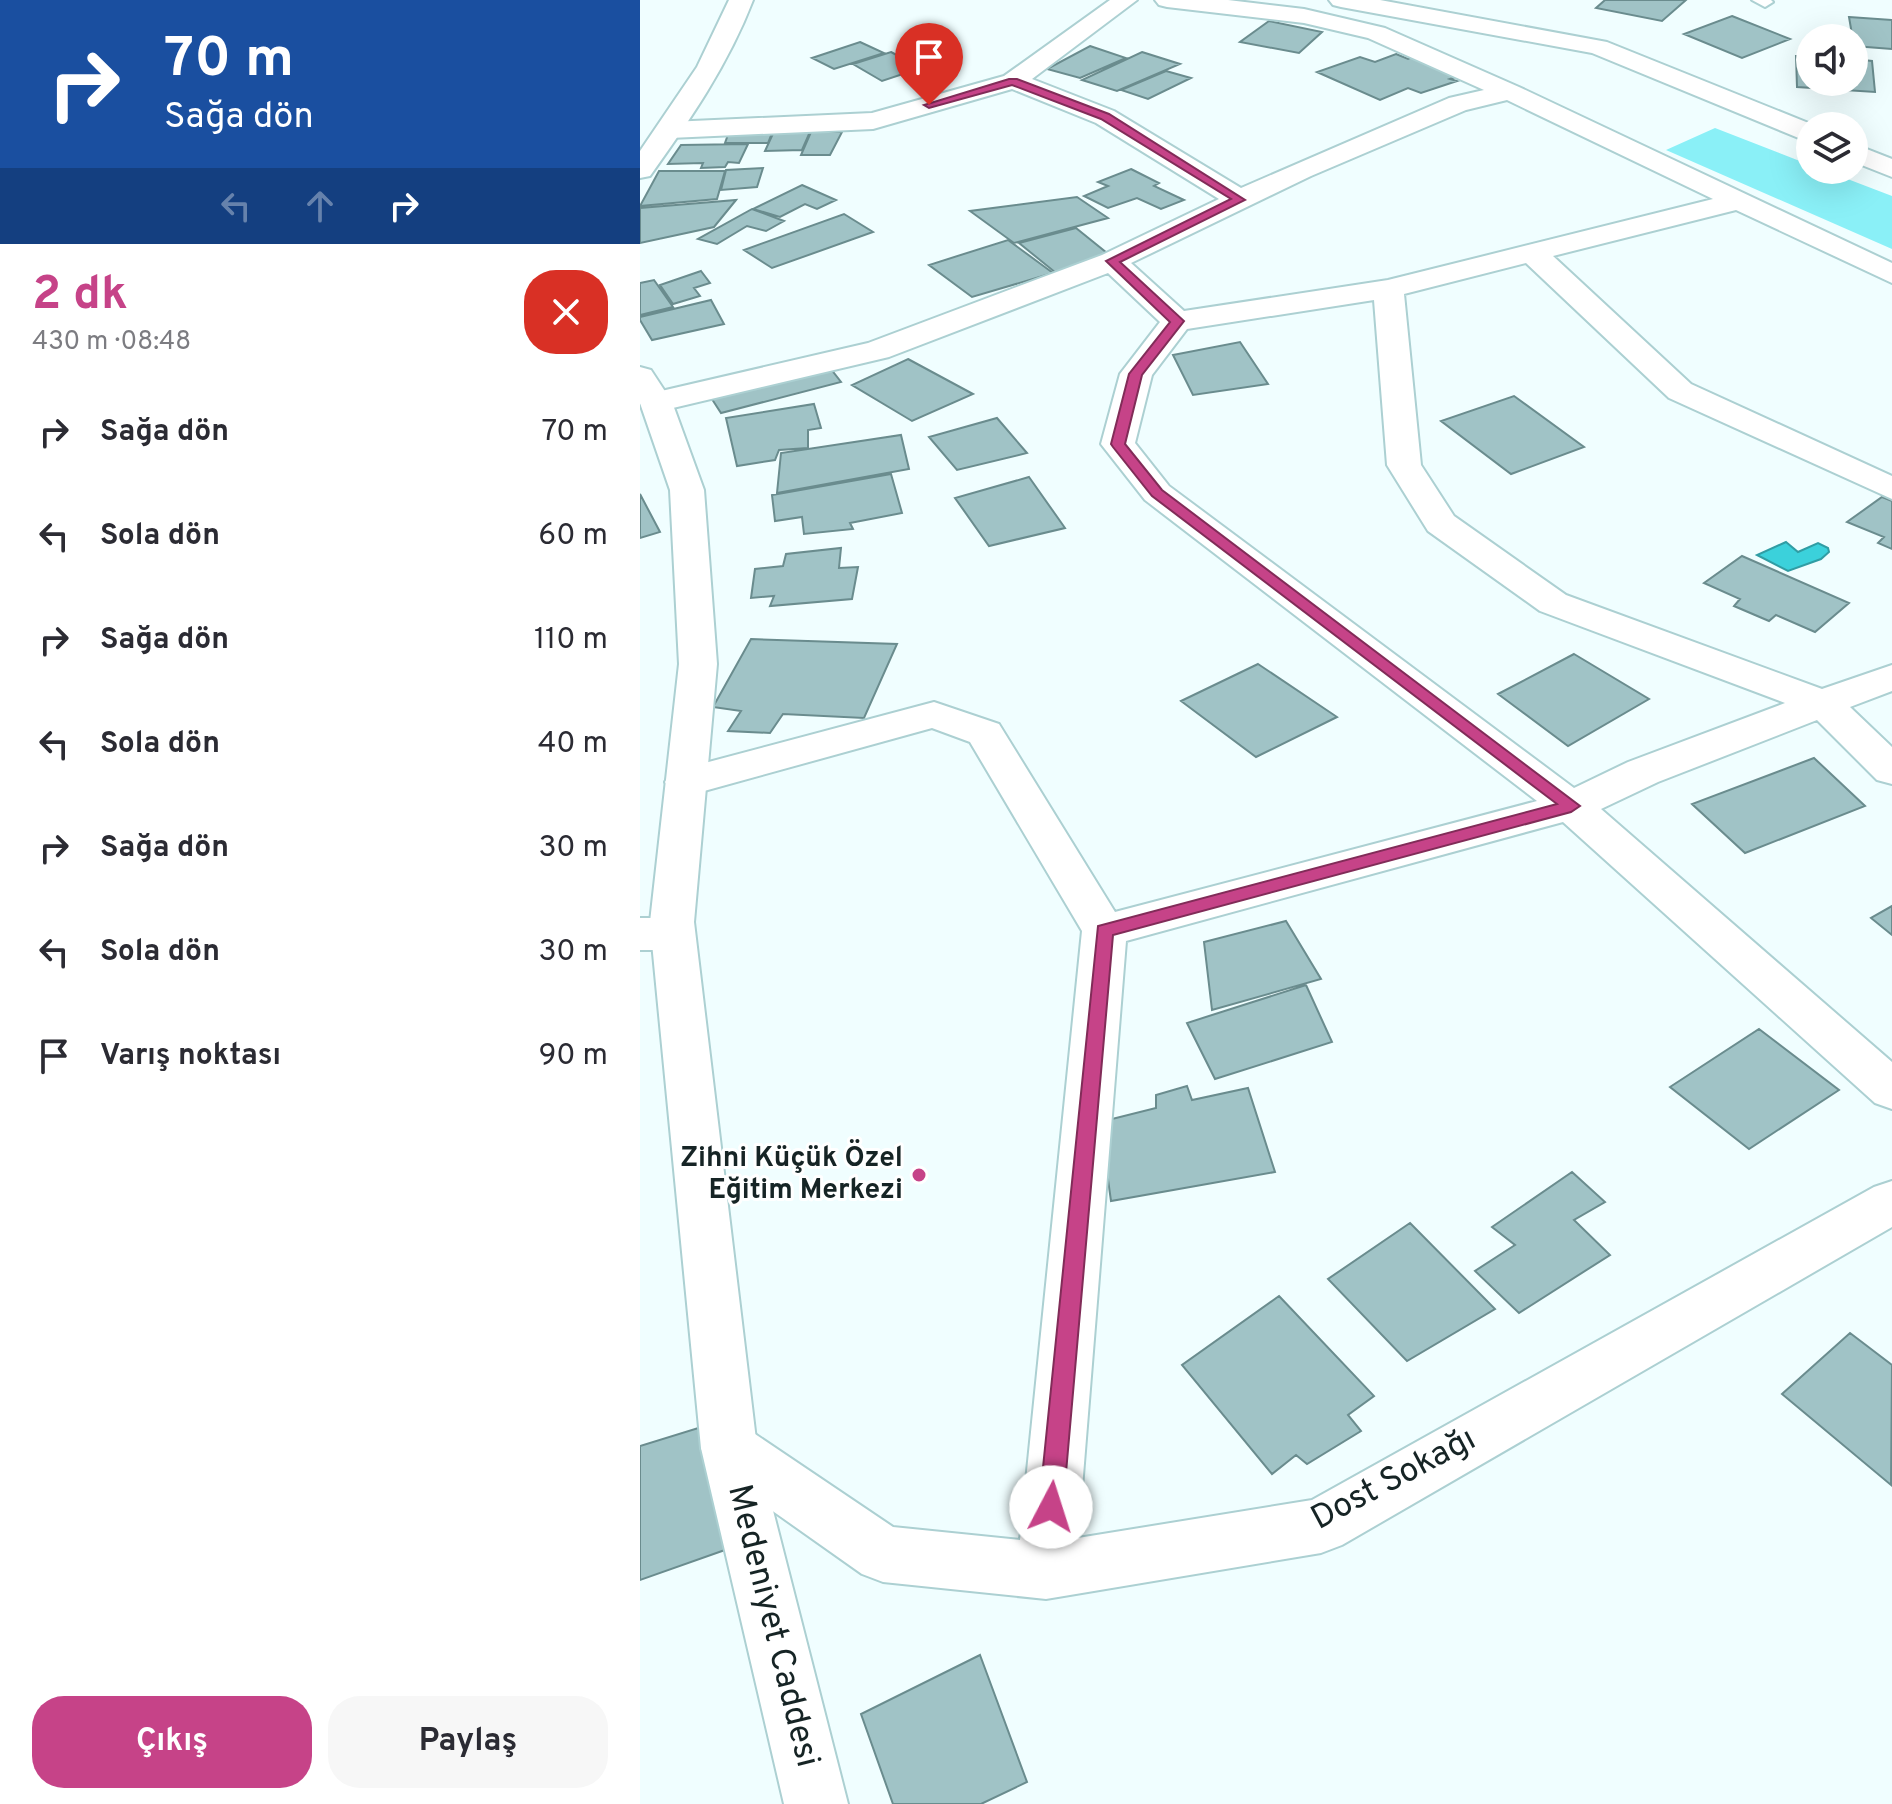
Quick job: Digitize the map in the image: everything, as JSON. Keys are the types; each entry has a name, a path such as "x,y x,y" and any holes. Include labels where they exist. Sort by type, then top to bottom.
{"street":[{"path":"640,170 670,130 733,24 741,0"},
{"path":"670,130 873,121 1013,81 1125,0"},
{"path":"1167,0 1304,16 1376,33 1510,92 1735,202 1892,274"},
{"path":"1341,0 1598,47 1796,127"},
{"path":"1013,81 1105,117 1240,200"},
{"path":"648,390 878,350 1112,261 1301,170 1458,104 1510,92"},
{"path":"1868,158 1892,169"},
{"path":"1735,202 1388,289 1177,321 1136,374 1118,444 1157,493 1571,806 1892,1090"},
{"path":"1533,254 1680,391 1892,489"},
{"path":"1112,261 1177,321"},
{"path":"1388,289 1404,465 1441,523 1553,603 1824,704 1892,770"},
{"name":"Medeniyet Caddesi","path":"648,390 687,490 698,664 686,782 656,934 729,1448 816,1804"},
{"path":"1104,931 1571,806 1643,772 1892,677"},
{"path":"686,782 934,715 985,733 1104,931 1046,1571"},
{"name":"Dost Sokağı","path":"729,1448 883,1554 1046,1571 1321,1526 1892,1202"}],"shaded area":[{"path":"1715,128 1796,160 1796,184 1861,184 1892,196 1892,249 1666,150"},
{"path":"1786,542 1798,552 1818,543 1828,548 1829,552 1821,559 1788,571 1757,555"}],"building":[{"path":"1605,0 1686,0 1662,21 1596,8"},
{"path":"1732,16 1790,39 1742,58 1684,34"},
{"path":"1849,17 1892,20 1892,49 1868,47 1868,24 1850,24"},
{"path":"1269,21 1322,32 1299,53 1240,42"},
{"path":"860,42 884,53 834,69 812,58"},
{"path":"1090,46 1126,58 1080,78 1047,69"},
{"path":"891,52 921,68 882,81 853,64"},
{"path":"1142,52 1180,64 1117,91 1082,80"},
{"path":"1396,54 1408,59 1414,56 1456,77 1450,79 1457,81 1421,93 1408,88 1380,100 1317,72 1360,57 1375,62"},
{"path":"1868,61 1872,61 1875,92 1868,92"},
{"path":"1166,71 1191,78 1148,99 1121,90"},
{"path":"813,125 802,150 765,151 776,127"},
{"path":"774,128 768,143 725,143 730,129"},
{"path":"811,132 842,132 830,155 801,155"},
{"path":"748,144 739,163 728,162 725,167 701,168 703,163 668,164 681,145"},
{"path":"763,168 757,187 721,190 726,170"},
{"path":"1131,169 1159,183 1154,186 1184,200 1161,209 1137,198 1108,208 1084,196 1108,186 1098,182"},
{"path":"659,171 725,171 717,199 640,206"},
{"path":"802,185 836,200 817,209 805,204 780,217 753,209"},
{"path":"1077,197 1108,218 1014,243 970,211"},
{"path":"736,200 714,227 640,243 640,208"},
{"path":"752,209 784,221 766,231 747,226 717,244 698,239"},
{"path":"844,214 873,232 772,268 744,250"},
{"path":"1076,228 1112,257 1056,273 1019,243"},
{"path":"1008,240 1053,273 972,297 929,265"},
{"path":"701,271 710,283 694,288 700,296 673,304 660,285"},
{"path":"654,280 673,307 640,315 640,283"},
{"path":"711,300 724,324 652,340 640,320 640,317"},
{"path":"1240,342 1268,384 1193,395 1173,355"},
{"path":"908,359 973,394 912,421 852,385"},
{"path":"827,364 841,382 721,413 708,393"},
{"path":"1514,396 1584,447 1511,474 1441,421"},
{"path":"814,404 821,428 808,430 808,448 779,450 775,460 737,466 726,418"},
{"path":"997,418 1027,453 957,470 929,437"},
{"path":"901,435 909,469 777,493 781,453"},
{"path":"891,474 902,513 850,523 853,529 804,534 802,517 775,521 772,495"},
{"path":"1029,477 1065,528 989,546 955,498"},
{"path":"640,494 660,532 640,538"},
{"path":"1882,497 1892,501 1892,549 1878,543 1884,537 1847,522"},
{"path":"841,548 839,568 858,567 852,599 770,606 774,596 751,598 755,569 783,566 786,554"},
{"path":"1742,556 1849,603 1815,632 1776,615 1769,621 1734,606 1740,599 1704,583"},
{"path":"751,639 897,644 864,718 783,714 770,733 728,731 741,711 713,707"},
{"path":"1574,654 1649,699 1568,746 1498,694"},
{"path":"1258,664 1337,717 1256,757 1181,701"},
{"path":"1814,758 1865,806 1745,853 1692,804"},
{"path":"1892,906 1892,935 1871,918"},
{"path":"1286,921 1321,979 1212,1010 1204,942"},
{"path":"1306,985 1332,1042 1215,1079 1187,1023"},
{"path":"1759,1029 1839,1090 1749,1149 1670,1087"},
{"path":"1187,1086 1192,1100 1248,1088 1275,1172 1111,1201 1100,1122 1156,1108 1156,1095"},
{"path":"1572,1172 1605,1202 1574,1220 1610,1255 1519,1313 1475,1271 1515,1245 1492,1227"},
{"path":"1410,1223 1495,1309 1407,1361 1328,1279"},
{"path":"1279,1296 1374,1396 1348,1415 1361,1431 1307,1464 1296,1455 1272,1474 1182,1365"},
{"path":"1850,1333 1892,1365 1891,1485 1782,1394"},
{"path":"708,1425 739,1545 640,1580 640,1446"},
{"path":"980,1655 1027,1782 981,1804 893,1804 861,1714"}],"place":[{"name":"Zihni Küçük Özel Eğitim Merkezi","path":"919,1175"}],"route":[{"path":"929,105 1013,81 1105,117 1240,200 1112,261 1177,321 1136,374 1118,444 1157,493 1252,561 1571,806 1104,931 1051,1507"}]}
